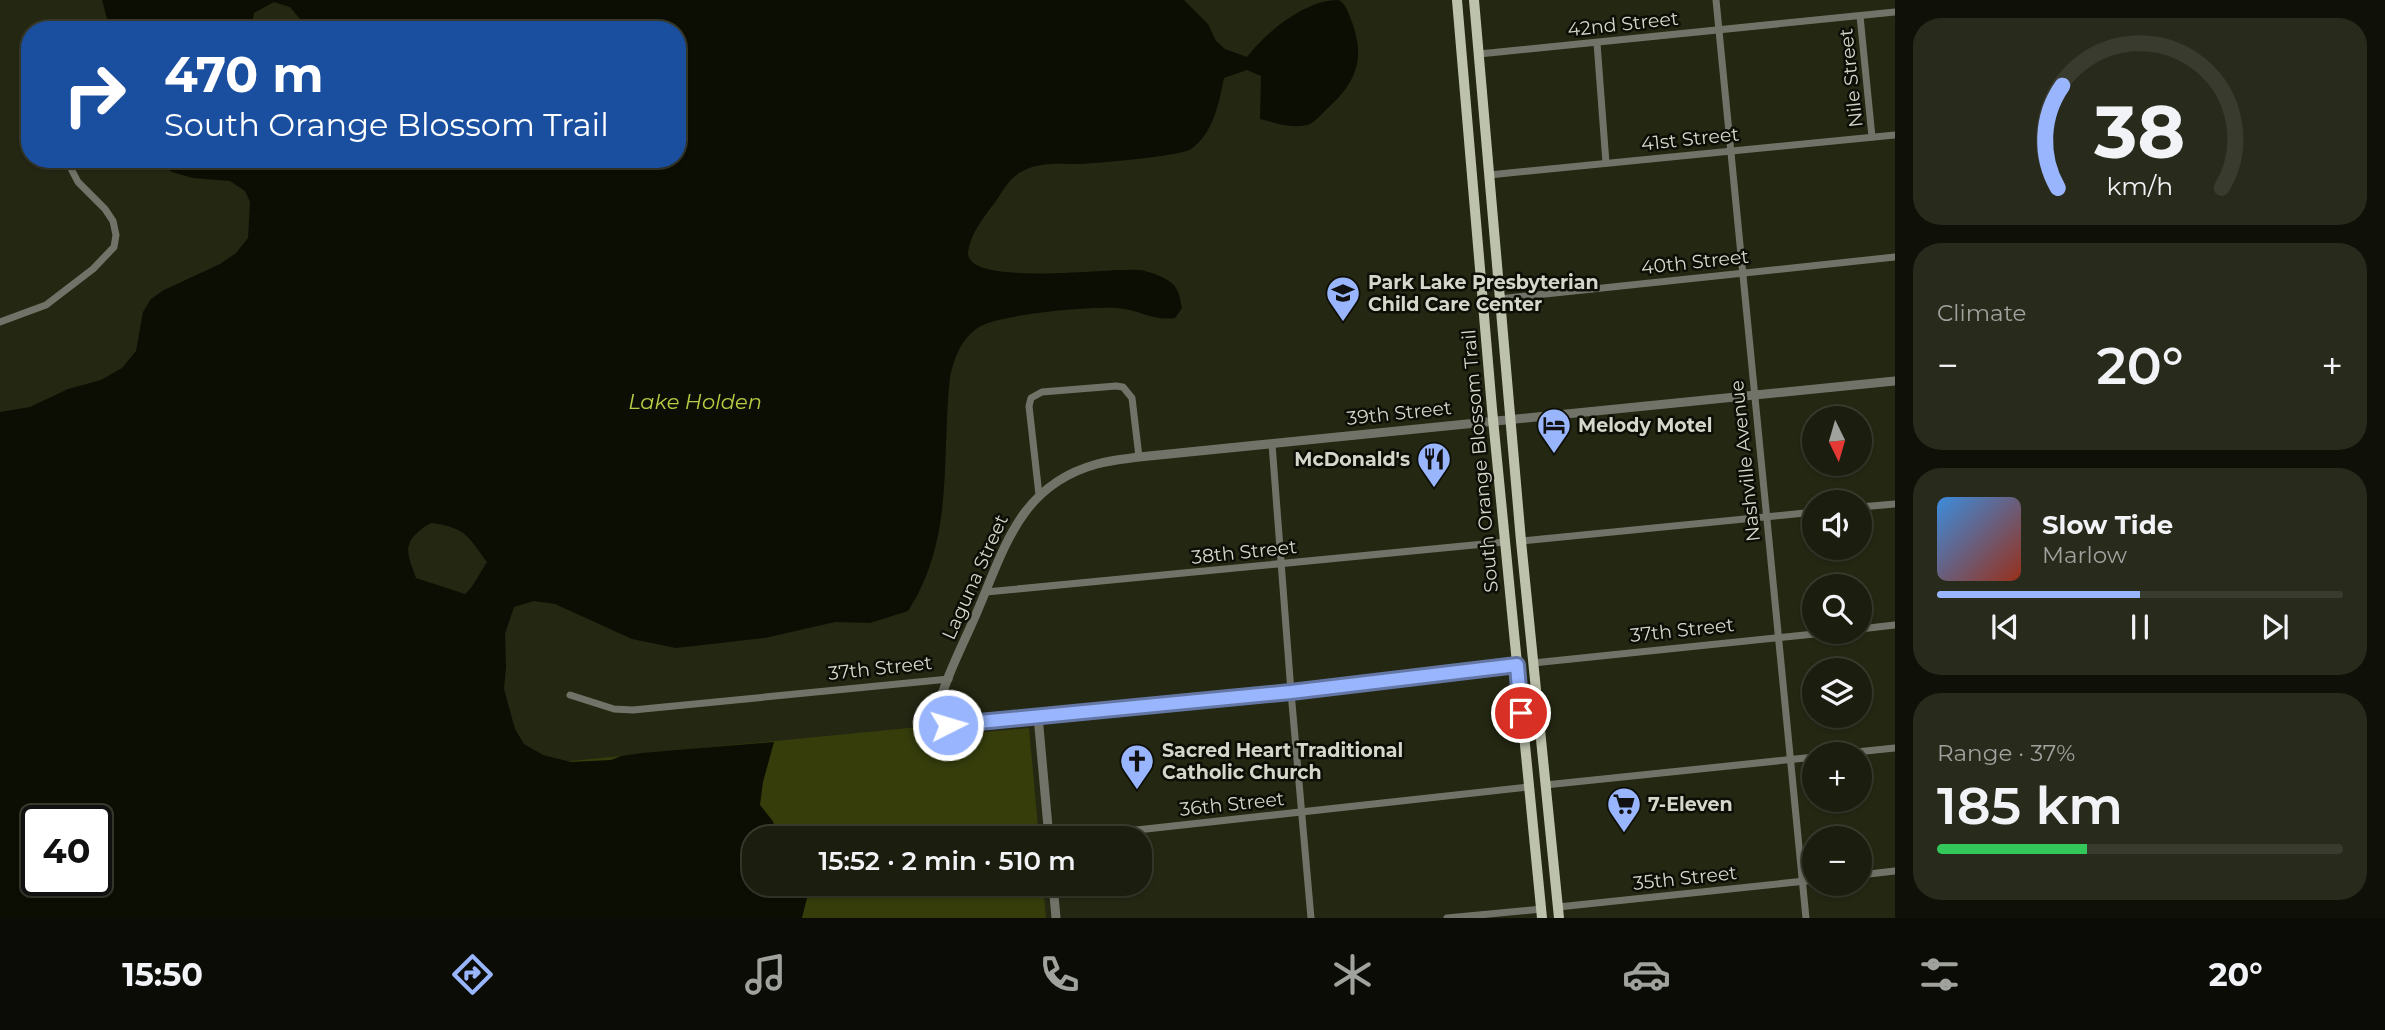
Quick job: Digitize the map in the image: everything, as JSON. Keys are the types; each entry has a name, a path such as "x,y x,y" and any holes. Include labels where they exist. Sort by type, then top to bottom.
{"main road":[{"name":"South Orange Blossom Trail","path":"1457,0 1493,421 1528,787 1544,915"},
{"name":"South Orange Blossom Trail","path":"1474,0 1521,541 1559,913"},
{"path":"1470,152 1476,165 1489,175"},
{"path":"1531,809 1540,829 1547,883 1559,913"}],"street":[{"name":"Nashville Avenue","path":"1716,0 1802,873"},
{"name":"42nd Street","path":"1479,54 1895,12"},
{"name":"Nile Street","path":"1860,16 1872,137"},
{"path":"1597,43 1606,163"},
{"name":"41st Street","path":"1489,175 1895,135"},
{"path":"0,322 46,305 93,269 114,247 116,235 105,209 78,182 71,168"},
{"name":"40th Street","path":"1499,299 1895,257"},
{"name":"39th Street","path":"1040,495 1058,480 1079,470 1098,463 1139,457 1895,380"},
{"path":"1040,495 1029,406 1031,398 1042,392 1123,387 1132,398 1139,457"},
{"path":"1272,444 1311,918"},
{"name":"Laguna Street","path":"949,679 1017,523 1040,495"},
{"path":"1872,506 1895,503"},
{"path":"1521,541 1802,513"},
{"name":"38th Street","path":"986,592 1505,542"},
{"path":"1872,628 1895,625"},
{"name":"37th Street","path":"1533,663 1802,635"},
{"name":"37th Street","path":"570,695 614,709 632,710 949,679 937,712 939,721 943,724 956,725 1291,692 1517,665"},
{"path":"1038,716 1048,826"},
{"path":"1872,750 1895,748"},
{"path":"1545,785 1802,758"},
{"name":"36th Street","path":"1152,829 1528,787"},
{"path":"1872,874 1895,871"},
{"name":"35th Street","path":"1559,913 1802,882"},
{"path":"1054,896 1056,918"},
{"name":"Nashville Avenue","path":"1804,896 1806,918"},
{"path":"1447,918 1544,915"}],"green space":[{"path":"919,727 921,738 1029,728 1038,826 742,826 742,896 1044,896 1046,918 565,918 550,763"}],"water":[{"name":"Lake Holden","path":"102,0 1184,0 1208,24 1216,41 1225,49 1247,57 1275,28 1299,12 1325,1 1338,0 1344,5 1355,31 1358,56 1352,78 1346,88 1318,118 1307,125 1289,126 1260,119 1261,76 1247,70 1224,78 1210,127 1199,143 1191,149 1139,159 1042,165 1026,169 1007,184 971,239 968,252 974,263 990,270 1014,273 1143,271 1173,284 1182,308 1175,318 1167,319 1118,308 1046,312 990,322 968,337 957,355 950,377 940,527 923,584 908,611 870,623 835,622 765,638 676,648 632,639 555,604 534,601 514,607 505,634 504,689 515,729 524,744 543,755 571,762 611,760 642,753 774,742 760,805 775,826 742,826 742,896 807,896 802,918 0,918 0,412 30,407 68,389 101,380 122,368 136,351 143,312 151,299 164,290 220,264 236,253 248,238 250,202 245,191 230,181 193,178 167,168 686,168 686,21 302,21 290,7 274,2 254,13 253,21 108,21","holes":["432,523 453,528 466,535 487,562 465,594 416,578 408,554 413,538 426,526"]}],"place":[{"name":"Park Lake Presbyterian Child Care Center","path":"1343,323"},
{"name":"Melody Motel","path":"1554,455"},
{"name":"McDonald's","path":"1434,489"},
{"name":"Sacred Heart Traditional Catholic Church","path":"1137,791"},
{"name":"7-Eleven","path":"1624,834"}],"route":[{"path":"948,725 1291,692 1517,665 1521,713"}]}
